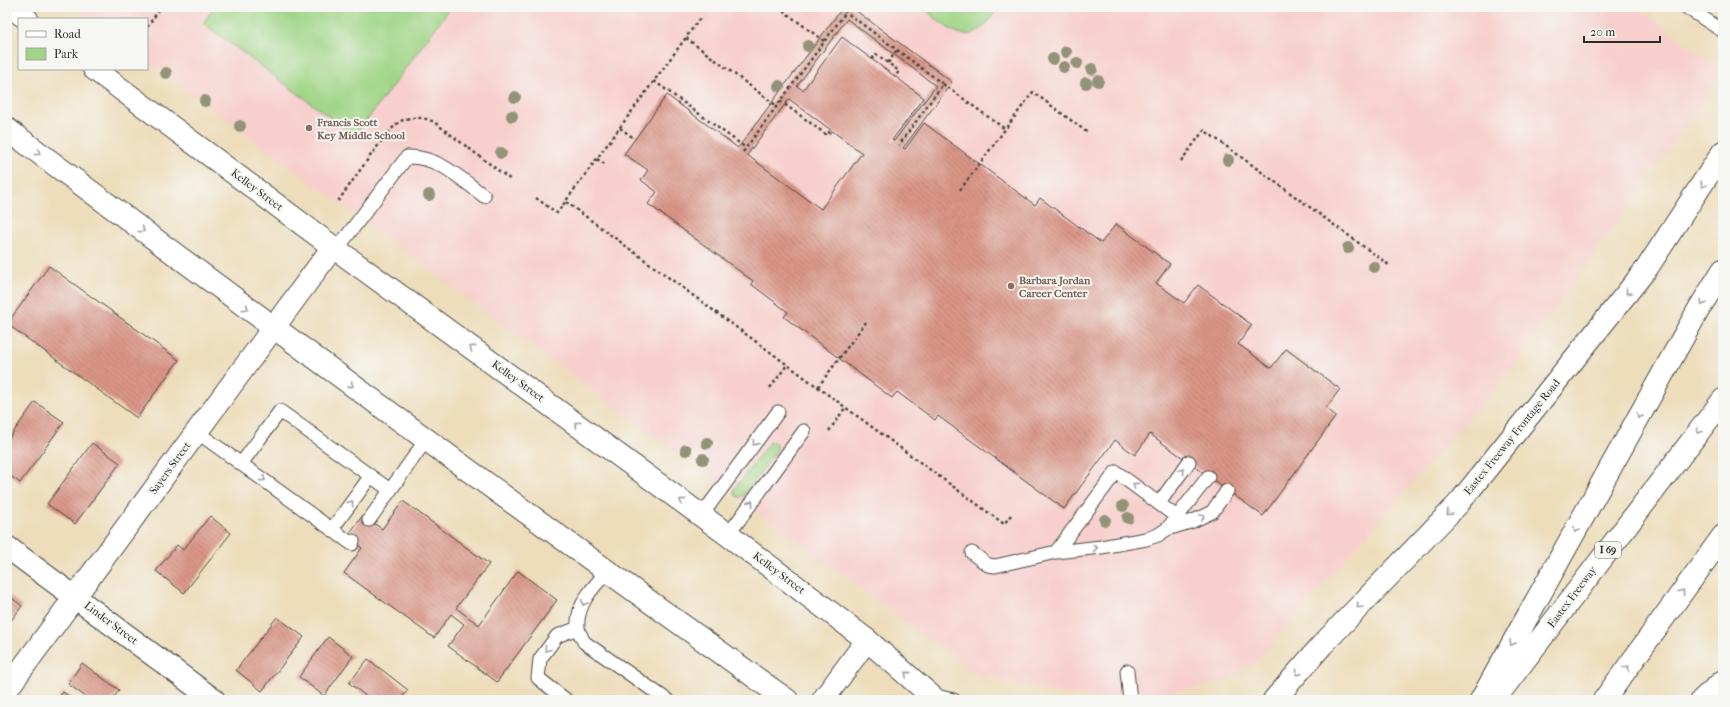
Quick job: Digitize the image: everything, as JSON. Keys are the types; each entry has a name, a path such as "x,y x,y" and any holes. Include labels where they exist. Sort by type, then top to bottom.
{"main road":[{"path":"11,7 26,18"},
{"name":"Kelley Street","path":"95,70 335,248 728,535 868,640 934,698"},
{"path":"7,129 273,328 607,572 787,700"},
{"name":"Eastex Freeway Frontage Road","path":"1274,700 1322,645 1459,502 1647,268 1723,152"},
{"name":"Sayers Street","path":"7,689 273,328 335,248"},
{"path":"1481,700 1700,307 1723,270"},
{"name":"Eastex Freeway","path":"1494,700 1723,400"},
{"path":"1604,700 1723,536"},
{"name":"Linder Street","path":"7,547 214,700"},
{"path":"823,700 868,640"},
{"path":"1702,700 1723,681"}],"lane":[{"path":"1686,7 1723,30"},
{"path":"335,248 407,157 416,157 439,163 484,196"},
{"path":"241,464 280,411 390,490"},
{"path":"701,516 778,412"},
{"path":"728,535 804,431"},
{"path":"197,432 352,544 353,541"},
{"path":"369,520 426,440"},
{"path":"1159,503 1189,462"},
{"path":"1056,552 1116,472 1177,517"},
{"path":"332,529 370,477"},
{"path":"972,553 988,565 995,566 1056,552 1101,547 1146,539 1158,535 1166,529 1208,477"},
{"path":"1166,529 1193,521 1212,512 1227,491"},
{"path":"607,572 590,591 581,607 578,628 584,642 667,700"},
{"path":"566,700 538,678 540,659 557,636 578,628"},
{"path":"1126,671 1130,700"},
{"path":"934,698 954,700"}],"path":[{"path":"148,26 161,7"},
{"path":"778,7 824,41"},
{"path":"839,7 1005,129"},
{"path":"743,152 846,12"},
{"path":"536,198 557,213 701,17"},
{"path":"686,38 777,106"},
{"path":"888,63 897,50"},
{"path":"872,59 876,54 900,71 895,77"},
{"path":"654,81 746,148"},
{"path":"899,145 943,84"},
{"path":"960,190 1033,92 1088,133"},
{"path":"780,101 827,135 831,130"},
{"path":"620,128 635,139"},
{"path":"1181,161 1204,130 1390,265"},
{"path":"597,159 606,165"},
{"path":"566,202 1004,524 1011,515"},
{"path":"818,387 866,322"},
{"path":"770,388 787,365"},
{"path":"829,431 845,408"}],"shaded area":[{"name":"Barbara Jordan Career Center","path":"73,7 1637,7 1723,72 1510,371 1253,665 1226,680 1198,688 1147,695 1089,698 1039,690 976,674 148,62 148,18 88,18"}],"green space":[{"path":"214,7 451,7 355,136 203,23"},
{"path":"922,7 998,7 984,27 973,33 965,34 957,33 942,24"},
{"path":"772,441 777,445 777,450 744,495 740,497 736,496 734,492 735,488 768,444"}],"building":[{"path":"843,7 851,7 952,82 903,148 905,149 924,123 1035,205 1040,198 1101,243 1116,224 1170,264 1156,283 1184,303 1198,285 1252,325 1238,344 1271,368 1286,349 1340,389 1326,408 1336,416 1263,516 1150,434 1135,455 1115,440 1064,509 938,416 935,420 897,392 892,398 784,317 788,312 751,284 753,281 648,204 657,192 641,180 648,170 624,154 667,95 738,148","holes":["847,19 936,86 894,141 892,140 924,98 842,37 803,90 797,86","789,99 862,153 821,209 747,155"]},
{"path":"49,266 179,360 137,418 7,324"},
{"path":"35,402 64,422 20,483 7,473 7,441"},
{"path":"92,443 120,463 75,524 47,504"},
{"path":"403,501 489,564 456,608 479,625 518,571 557,600 497,682 448,646 464,624 451,614 434,638 344,573 362,548 347,537 363,515 382,529"},
{"path":"210,516 231,533 184,593 156,571 177,545 183,550"},
{"path":"7,594 22,606 7,626"},
{"path":"277,617 304,637 262,691 236,670"},
{"path":"328,637 353,656 324,696 299,677"},
{"path":"368,659 408,690 400,700 365,700 367,697 349,683"},
{"path":"82,663 119,690 112,700 90,700 68,684"},
{"path":"63,692 74,700 57,700"}],"place":[{"name":"Francis Scott Key Middle School","path":"309,128"},
{"name":"Barbara Jordan Career Center","path":"1011,286"}]}
